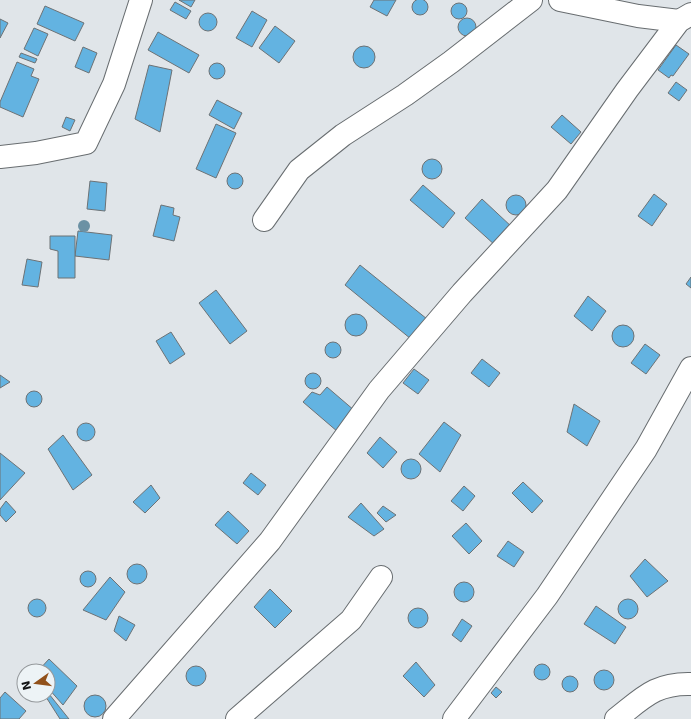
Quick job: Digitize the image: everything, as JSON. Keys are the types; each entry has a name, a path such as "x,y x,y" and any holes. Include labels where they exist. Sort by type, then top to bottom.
{"street":[{"path":"0,158 36,153 86,142 114,84 141,0"},
{"path":"264,220 299,170 343,135 405,95 451,62 531,0"},
{"path":"560,0 638,16 685,17"},
{"path":"114,719 270,541 379,390 462,293 557,190 627,90 685,17"},
{"path":"454,719 547,596 646,449 691,368"},
{"path":"237,719 351,620 381,577"},
{"path":"616,719 651,691 673,684 691,684"}],"building":[{"path":"420,-1 426,1 428,7 426,13 420,15 414,13 412,7 414,1"},
{"path":"179,0 195,0 191,7"},
{"path":"374,0 396,0 387,16 370,7"},
{"path":"175,2 191,11 186,19 170,10"},
{"path":"459,3 465,5 467,11 465,17 459,19 453,17 451,11 453,5"},
{"path":"45,6 84,23 75,41 37,24"},
{"path":"252,11 267,20 252,47 236,38"},
{"path":"208,13 214,16 217,22 214,28 208,31 202,28 199,22 202,16"},
{"path":"467,18 473,21 476,27 473,33 467,36 461,33 458,27 461,21"},
{"path":"0,19 8,23 0,38"},
{"path":"275,26 295,41 279,63 259,48"},
{"path":"34,28 48,34 38,56 24,49"},
{"path":"158,32 199,55 189,73 148,50"},
{"path":"676,45 689,54 673,76 671,75 669,78 658,70"},
{"path":"364,46 372,49 375,57 372,65 364,68 356,65 353,57 356,49"},
{"path":"83,47 97,53 89,73 75,67"},
{"path":"21,53 37,59 35,63 19,57"},
{"path":"17,62 34,69 31,76 39,79 23,117 0,107 0,102"},
{"path":"217,63 223,65 225,71 223,77 217,79 211,77 209,71 211,65"},
{"path":"149,65 172,70 160,132 135,119"},
{"path":"676,82 687,90 679,101 668,93"},
{"path":"217,100 242,113 234,129 209,115"},
{"path":"562,115 581,132 571,144 551,127"},
{"path":"66,117 75,120 70,131 62,127"},
{"path":"216,124 236,133 216,178 196,169"},
{"path":"432,159 439,162 442,169 439,176 432,179 425,176 422,169 425,162"},
{"path":"235,173 241,175 243,181 241,187 235,189 229,187 227,181 229,175"},
{"path":"90,181 107,183 105,211 87,209"},
{"path":"423,185 455,213 443,228 410,200"},
{"path":"654,194 667,204 652,226 638,216"},
{"path":"516,195 523,198 526,205 523,212 516,215 509,212 506,205 509,198"},
{"path":"482,199 513,228 496,246 465,218"},
{"path":"161,205 174,208 173,215 180,217 174,241 153,236"},
{"path":"78,231 112,235 109,260 75,256"},
{"path":"50,236 75,236 75,278 58,278 58,251 50,249"},
{"path":"27,259 42,262 38,287 22,285"},
{"path":"360,265 427,319 411,339 345,285"},
{"path":"691,277 691,288 686,284"},
{"path":"216,290 247,331 230,344 199,303"},
{"path":"588,296 606,311 592,331 574,316"},
{"path":"356,314 364,317 367,325 364,333 356,336 348,333 345,325 348,317"},
{"path":"623,325 631,328 634,336 631,344 623,347 615,344 612,336 615,328"},
{"path":"171,332 185,354 170,364 156,341"},
{"path":"333,342 339,344 341,350 339,356 333,358 327,356 325,350 327,344"},
{"path":"645,344 660,355 646,374 631,363"},
{"path":"482,359 500,373 489,387 471,373"},
{"path":"414,369 429,380 418,394 403,383"},
{"path":"313,373 319,375 321,381 319,387 313,389 307,387 305,381 307,375"},
{"path":"0,375 10,382 0,388"},
{"path":"327,387 355,411 338,432 303,402 312,392 320,395"},
{"path":"34,391 40,393 42,399 40,405 34,407 28,405 26,399 28,393"},
{"path":"574,404 600,421 587,446 567,432"},
{"path":"444,422 461,435 440,472 419,454"},
{"path":"86,423 92,426 95,432 92,438 86,441 80,438 77,432 80,426"},
{"path":"63,435 92,475 73,490 48,449"},
{"path":"380,437 397,452 383,468 367,453"},
{"path":"0,453 25,473 0,500"},
{"path":"411,459 418,462 421,469 418,476 411,479 404,476 401,469 404,462"},
{"path":"251,473 266,485 258,495 243,483"},
{"path":"523,482 543,501 532,513 512,493"},
{"path":"151,485 160,498 145,513 133,502"},
{"path":"464,486 475,496 463,511 451,501"},
{"path":"6,501 16,512 6,522 0,515 0,509"},
{"path":"361,503 384,529 374,536 348,517"},
{"path":"383,506 396,515 386,522 377,513"},
{"path":"228,511 249,531 237,544 215,525"},
{"path":"466,523 482,541 469,554 452,536"},
{"path":"508,541 524,552 514,567 497,556"},
{"path":"645,559 668,581 647,597 630,576"},
{"path":"137,564 144,567 147,574 144,581 137,584 130,581 127,574 130,567"},
{"path":"88,571 94,573 96,579 94,585 88,587 82,585 80,579 82,573"},
{"path":"110,577 125,592 106,620 83,610"},
{"path":"464,582 471,585 474,592 471,599 464,602 457,599 454,592 457,585"},
{"path":"270,589 292,611 275,628 254,607"},
{"path":"37,599 43,602 46,608 43,614 37,617 31,614 28,608 31,602"},
{"path":"628,599 635,602 638,609 635,616 628,619 621,616 618,609 621,602"},
{"path":"596,606 626,627 615,644 584,624"},
{"path":"418,608 425,611 428,618 425,625 418,628 411,625 408,618 411,611"},
{"path":"119,616 135,625 126,641 114,631"},
{"path":"462,619 472,626 461,642 452,635"},
{"path":"49,659 53,663 45,663"},
{"path":"416,662 435,685 424,697 403,676"},
{"path":"542,664 548,666 550,672 548,678 542,680 536,678 534,672 536,666"},
{"path":"56,666 77,686 63,705 56,697"},
{"path":"192,666 200,666 206,672 206,680 200,686 192,686 186,680 186,672"},
{"path":"604,670 611,673 614,680 611,687 604,690 597,687 594,680 597,673"},
{"path":"570,676 576,678 578,684 576,690 570,692 564,690 562,684 564,678"},
{"path":"496,687 502,692 496,698 491,693"},
{"path":"5,692 26,711 19,719 0,719 0,698"},
{"path":"95,695 103,698 106,706 103,714 95,717 87,714 84,706 87,698"},
{"path":"50,703 56,703 69,719 60,719"}]}
